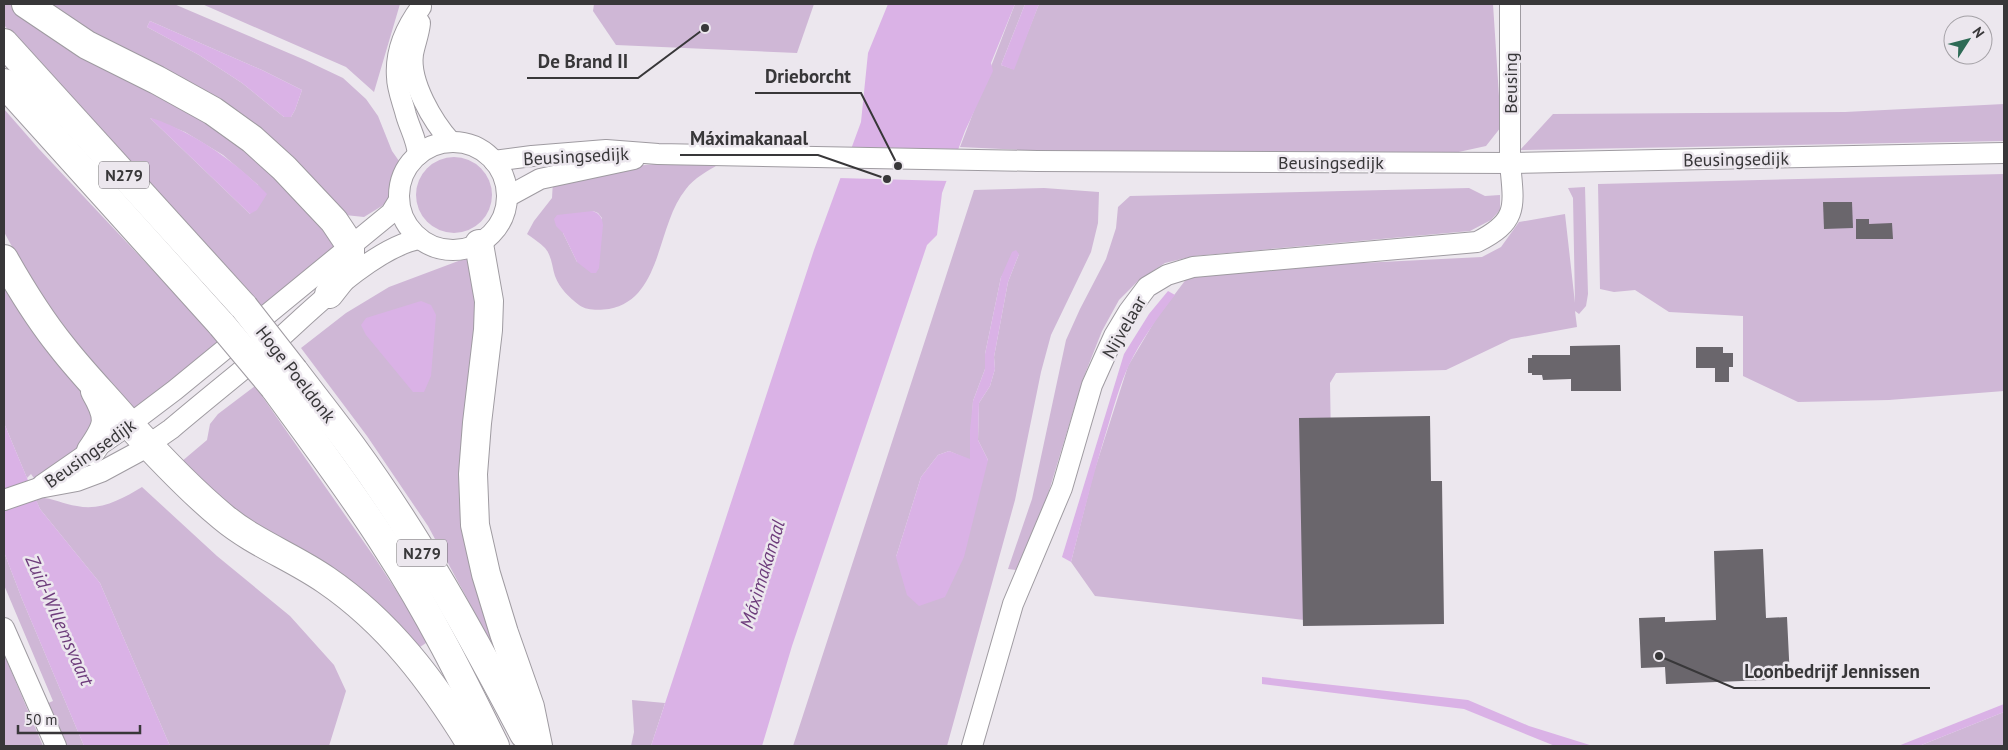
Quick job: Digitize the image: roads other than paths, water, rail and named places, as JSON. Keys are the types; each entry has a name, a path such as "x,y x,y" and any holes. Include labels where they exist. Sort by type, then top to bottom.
{"highway":[{"path":"26,4 87,45 213,111 252,138 284,168 334,221 350,246 348,265 340,280 329,294"},
{"name":"Hoge Poeldonk","path":"4,43 244,307 331,464 390,551 445,645 495,746"},
{"name":"Hoge Poeldonk","path":"4,83 222,325 284,379 352,447 412,536 463,620 530,746"},
{"path":"479,244 489,301 488,330 473,474 475,525 486,574 530,707 538,746"},
{"path":"4,259 30,303 60,346 148,445 201,498 225,518 251,536 326,580 381,626 410,657 445,701 472,746"},
{"path":"91,383 106,415 103,433 91,451"}],"street":[{"name":"Beusing","path":"1510,4 1510,163"},
{"path":"422,5 420,29 413,55 414,74 428,109 441,132 451,142"},
{"path":"418,155 417,142 406,116 397,78 399,53 408,24 422,5"},
{"path":"451,142 466,144 479,149 494,161 505,183 507,197 505,212 499,225 490,236 479,244 464,249 449,250 434,247 420,239 410,229 402,215 399,200 400,184 407,168 418,155 434,146 451,142"},
{"name":"Beusingsedijk","path":"494,161 606,150 658,154 1037,162 1510,163 2004,153"},
{"name":"Beusingsedijk","path":"507,197 540,179 658,154"},
{"name":"Nijvelaar","path":"972,746 1013,604 1062,488 1092,385 1114,336 1129,311 1147,287 1166,275 1194,267 1476,242 1494,233 1510,215 1512,189 1510,163"},
{"name":"Beusingsedijk","path":"39,488 50,477 130,424 190,379 391,214 399,200"},
{"name":"Beusingsedijk","path":"39,488 77,481 100,472 148,445 271,346 329,294 395,246 407,241 420,239"},
{"path":"4,500 39,488"},
{"path":"4,628 56,746"}],"water":[{"path":"888,4 1015,4 991,63 993,71 965,131 942,193 937,235 927,245 792,646 762,746 651,746 814,250 861,122 868,53"},
{"path":"1025,4 1039,4 1014,70 1001,65"},
{"path":"150,21 262,70 302,90 291,117 284,117 242,83 199,55 147,27"},
{"path":"150,118 198,139 246,174 267,194 257,210 250,214"},
{"path":"593,211 600,216 603,225 599,268 596,273 591,273 577,262 563,233 556,226 554,219 557,215"},
{"path":"1016,250 1019,254 1008,282 994,357 995,369 990,386 979,403 978,440 988,460 964,557 945,597 919,606 907,595 896,557 921,477 938,455 949,451 970,459 973,401 985,369 985,354 1001,277 1012,252"},
{"path":"1168,291 1175,295 1139,347 1120,387 1098,460 1071,562 1062,557 1124,354 1149,314"},
{"path":"421,301 431,305 436,315 431,376 424,392 413,392 366,335 361,325 366,318"},
{"name":"Zuid-Willemsvaart","path":"4,423 40,509 100,583 170,746 84,746 4,552"},
{"path":"1262,677 1468,700 1529,726 1593,746 1555,746 1464,709 1262,684"},
{"path":"2004,704 2004,712 1919,746 1898,746"}],"place":[{"name":"De Brand II","path":"705,28"},
{"name":"Drieborcht","path":"898,166"},
{"name":"Máximakanaal","path":"887,179"},
{"name":"Loonbedrijf Jennissen","path":"1659,656"}]}
